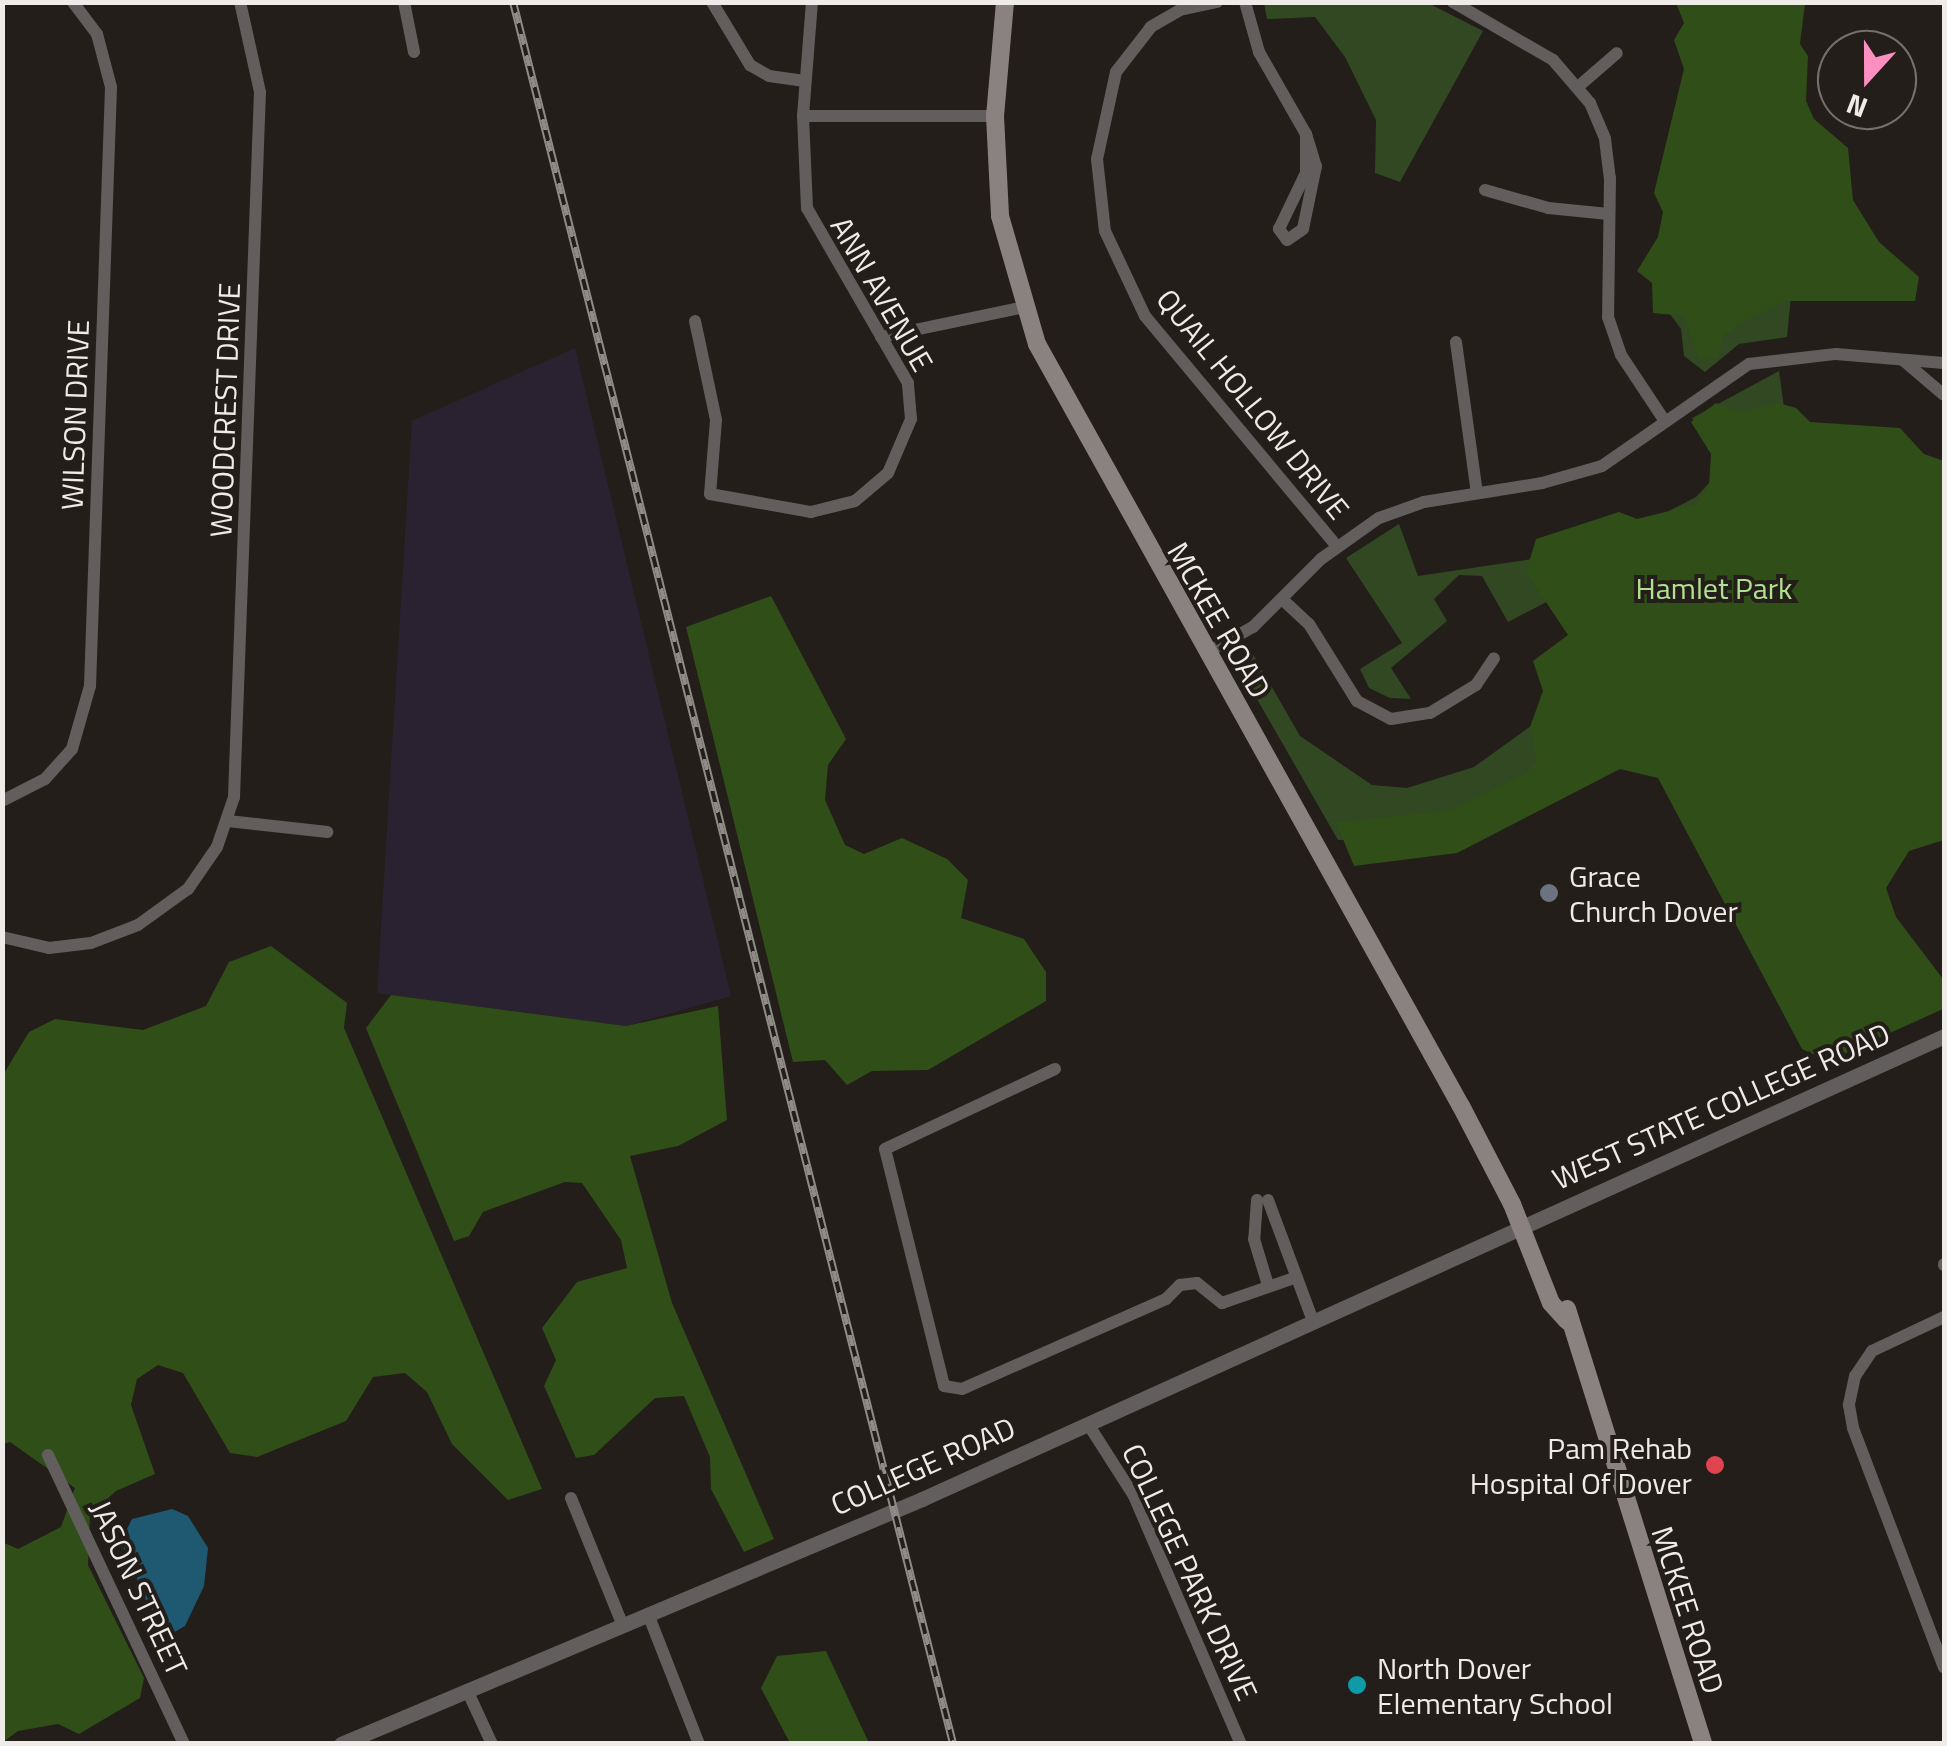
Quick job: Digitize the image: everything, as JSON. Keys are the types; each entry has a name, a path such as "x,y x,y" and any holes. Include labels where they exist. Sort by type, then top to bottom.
{"main road":[{"name":"MCKEE ROAD","path":"1005,2 995,116 1000,216 1025,308 1073,419 1521,1227 1551,1303 1567,1321 1703,1744"}],"street":[{"name":"WILSON DRIVE","path":"2,801 45,780 72,749 90,686 111,87 97,34 73,2"},
{"name":"WOODCREST DRIVE","path":"2,937 49,948 91,943 138,925 188,888 228,821 238,753 260,138 260,92 240,2"},
{"path":"404,2 414,52"},
{"path":"712,2 750,65 805,82"},
{"name":"ANN AVENUE","path":"694,321 716,420 710,494 811,512 855,501 879,483 901,452 912,407 908,383 812,221 803,116 812,2"},
{"name":"QUAIL HOLLOW DRIVE","path":"1217,2 1180,10 1152,26 1116,72 1097,159 1105,231 1145,316 1336,546"},
{"path":"1247,2 1259,52 1306,134 1316,166 1314,193 1301,233 1288,240 1278,229 1306,173 1306,134"},
{"path":"1453,2 1468,6 1536,48 1579,86 1605,138 1609,214 1604,300 1613,336 1664,420"},
{"path":"1579,86 1617,53"},
{"path":"803,116 995,116"},
{"path":"1485,190 1548,208 1609,214"},
{"path":"880,337 1025,308"},
{"path":"1456,342 1477,493"},
{"path":"1206,653 1253,627 1336,546 1398,510 1583,474 1750,364 1786,355 1944,362"},
{"path":"1897,358 1944,395"},
{"path":"1282,600 1309,624 1356,700 1391,719 1430,714 1476,686 1494,658"},
{"path":"228,821 327,832"},
{"name":"WEST STATE COLLEGE ROAD","path":"1521,1227 1944,1036"},
{"path":"1055,1070 891,1141 885,1149 944,1386 962,1389 1166,1299 1180,1285 1196,1283 1216,1303 1297,1277"},
{"path":"1268,1285 1254,1239 1263,1200 1313,1322"},
{"name":"COLLEGE ROAD","path":"341,1744 1088,1424 1521,1227"},
{"path":"1944,1317 1872,1351 1855,1376 1850,1405 1852,1428 1944,1666"},
{"name":"COLLEGE PARK DRIVE","path":"1088,1424 1134,1496 1241,1744"},
{"name":"JASON STREET","path":"48,1455 184,1744"},
{"path":"571,1498 624,1626"},
{"path":"648,1614 698,1744"},
{"path":"467,1690 492,1744"}],"shaded area":[{"path":"575,348 731,996 626,1026 377,993 412,421"}],"green space":[{"path":"1264,3 1428,3 1483,31 1400,182 1375,173 1376,120 1345,57 1315,17 1267,19"},
{"path":"1676,3 1805,3 1800,44 1808,56 1806,101 1817,130 1827,130 1848,148 1853,200 1879,242 1919,277 1915,301 1785,301 1737,325 1724,336 1718,358 1699,360 1684,316 1653,313 1652,283 1637,271 1658,237 1663,212 1654,193 1684,69 1674,40 1684,23"},
{"path":"1794,265 1787,337 1739,344 1705,372 1684,356 1681,329 1662,303"},
{"path":"1779,371 1787,430 1552,787 1400,840 1338,840 1238,666 1241,657 1250,649 1300,736 1372,785 1407,788 1474,767 1546,715 1582,632 1552,599 1508,622 1482,576 1459,575 1434,599 1447,621 1391,668 1411,699 1390,698 1369,688 1360,669 1402,643 1346,558 1399,524 1418,576 1553,556 1634,529 1696,497 1725,466 1692,418"},
{"name":"Hamlet Park","path":"1716,403 1741,412 1778,403 1796,408 1810,422 1900,428 1924,454 1944,461 1944,840 1909,851 1886,888 1896,917 1943,979 1943,1009 1828,1061 1802,1049 1658,778 1620,769 1457,853 1354,866 1336,822 1448,811 1527,773 1537,760 1530,727 1543,691 1533,661 1568,635 1526,572 1536,539 1619,512 1637,519 1697,504 1709,486 1711,454 1691,422"},
{"path":"771,596 846,739 828,765 825,800 845,845 864,854 902,838 947,859 968,880 961,918 1024,939 1046,972 1046,1001 928,1070 872,1071 847,1085 825,1060 793,1062 686,627"},
{"path":"271,946 347,1003 344,1028 542,1489 508,1500 452,1444 427,1392 405,1373 373,1377 346,1421 257,1457 230,1453 183,1373 158,1365 137,1379 131,1405 155,1474 116,1491 90,1515 88,1565 144,1678 140,1698 79,1734 58,1724 18,1731 2,1743 2,1542 18,1549 61,1527 75,1488 10,1442 3,1444 3,1075 29,1032 55,1019 143,1030 206,1006 229,962"},
{"path":"391,995 626,1026 718,1006 727,1120 678,1146 630,1156 672,1303 774,1539 744,1552 711,1489 710,1457 684,1396 655,1398 594,1455 576,1458 544,1386 556,1360 542,1328 577,1282 627,1268 621,1240 582,1183 565,1182 483,1212 469,1236 454,1241 366,1028"},
{"path":"826,1651 869,1743 790,1743 761,1688 777,1656"}],"water":[{"path":"172,1509 188,1516 208,1548 204,1586 185,1626 173,1633 148,1605 121,1541 132,1519"}],"railway":[{"path":"513,2 953,1744"}],"place":[{"name":"Grace Church Dover","path":"1549,893"},
{"name":"Pam Rehab Hospital Of Dover","path":"1715,1465"},
{"name":"North Dover Elementary School","path":"1357,1685"}]}
